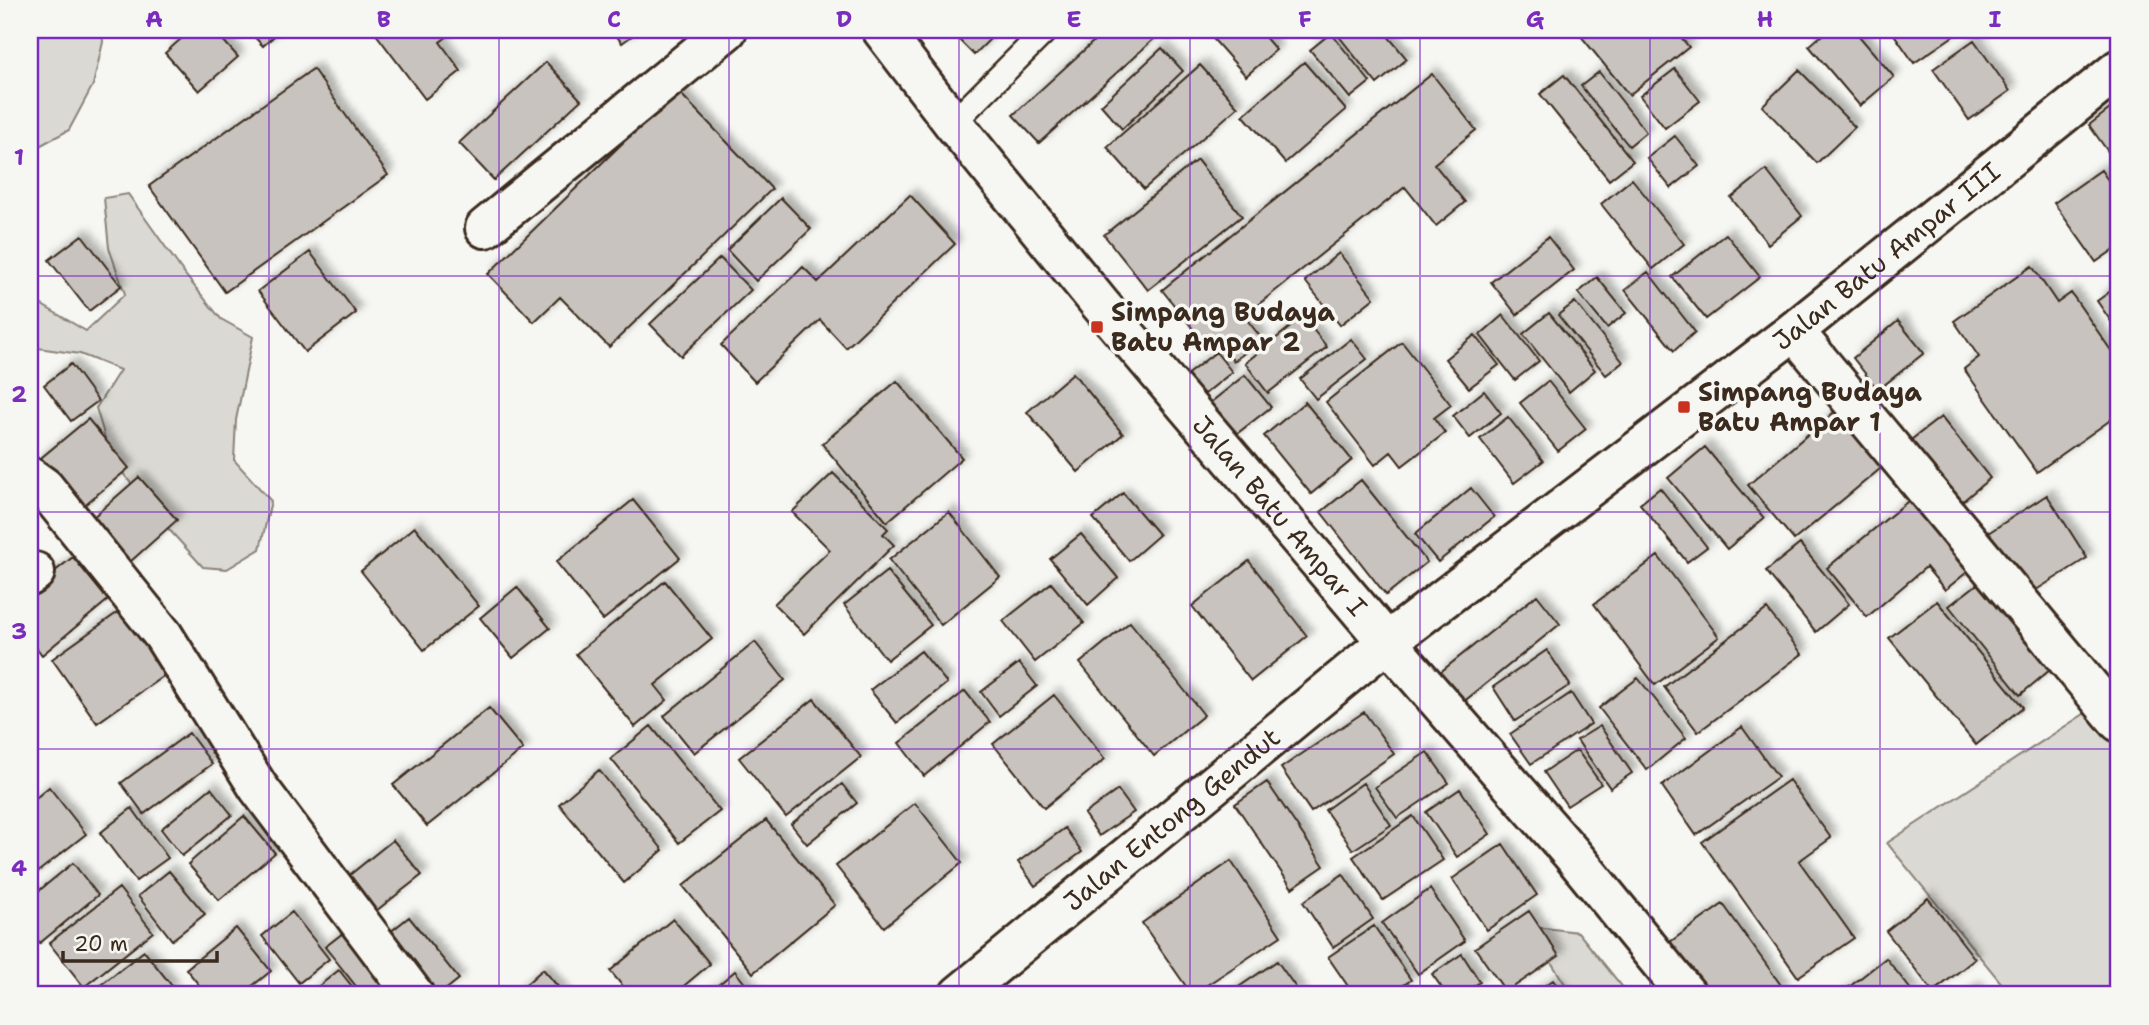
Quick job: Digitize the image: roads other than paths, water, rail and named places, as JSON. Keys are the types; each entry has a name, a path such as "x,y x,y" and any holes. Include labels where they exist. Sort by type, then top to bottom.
{"street":[{"path":"485,228 727,30"},
{"name":"Jalan Batu Ampar I","path":"881,30 1100,304 1387,642 1571,853 1687,995"},
{"name":"Jalan Batu Ampar III","path":"1387,642 1794,331 2119,69"},
{"path":"1794,331 2119,722"},
{"path":"30,477 44,487 163,635 258,788 414,995"},
{"name":"Jalan Entong Gendut","path":"959,995 1387,642"}],"lane":[{"path":"953,123 1046,30"}],"place":[{"name":"Simpang Budaya Batu Ampar 2","path":"1097,327"},
{"name":"Simpang Budaya Batu Ampar 1","path":"1684,407"}]}
